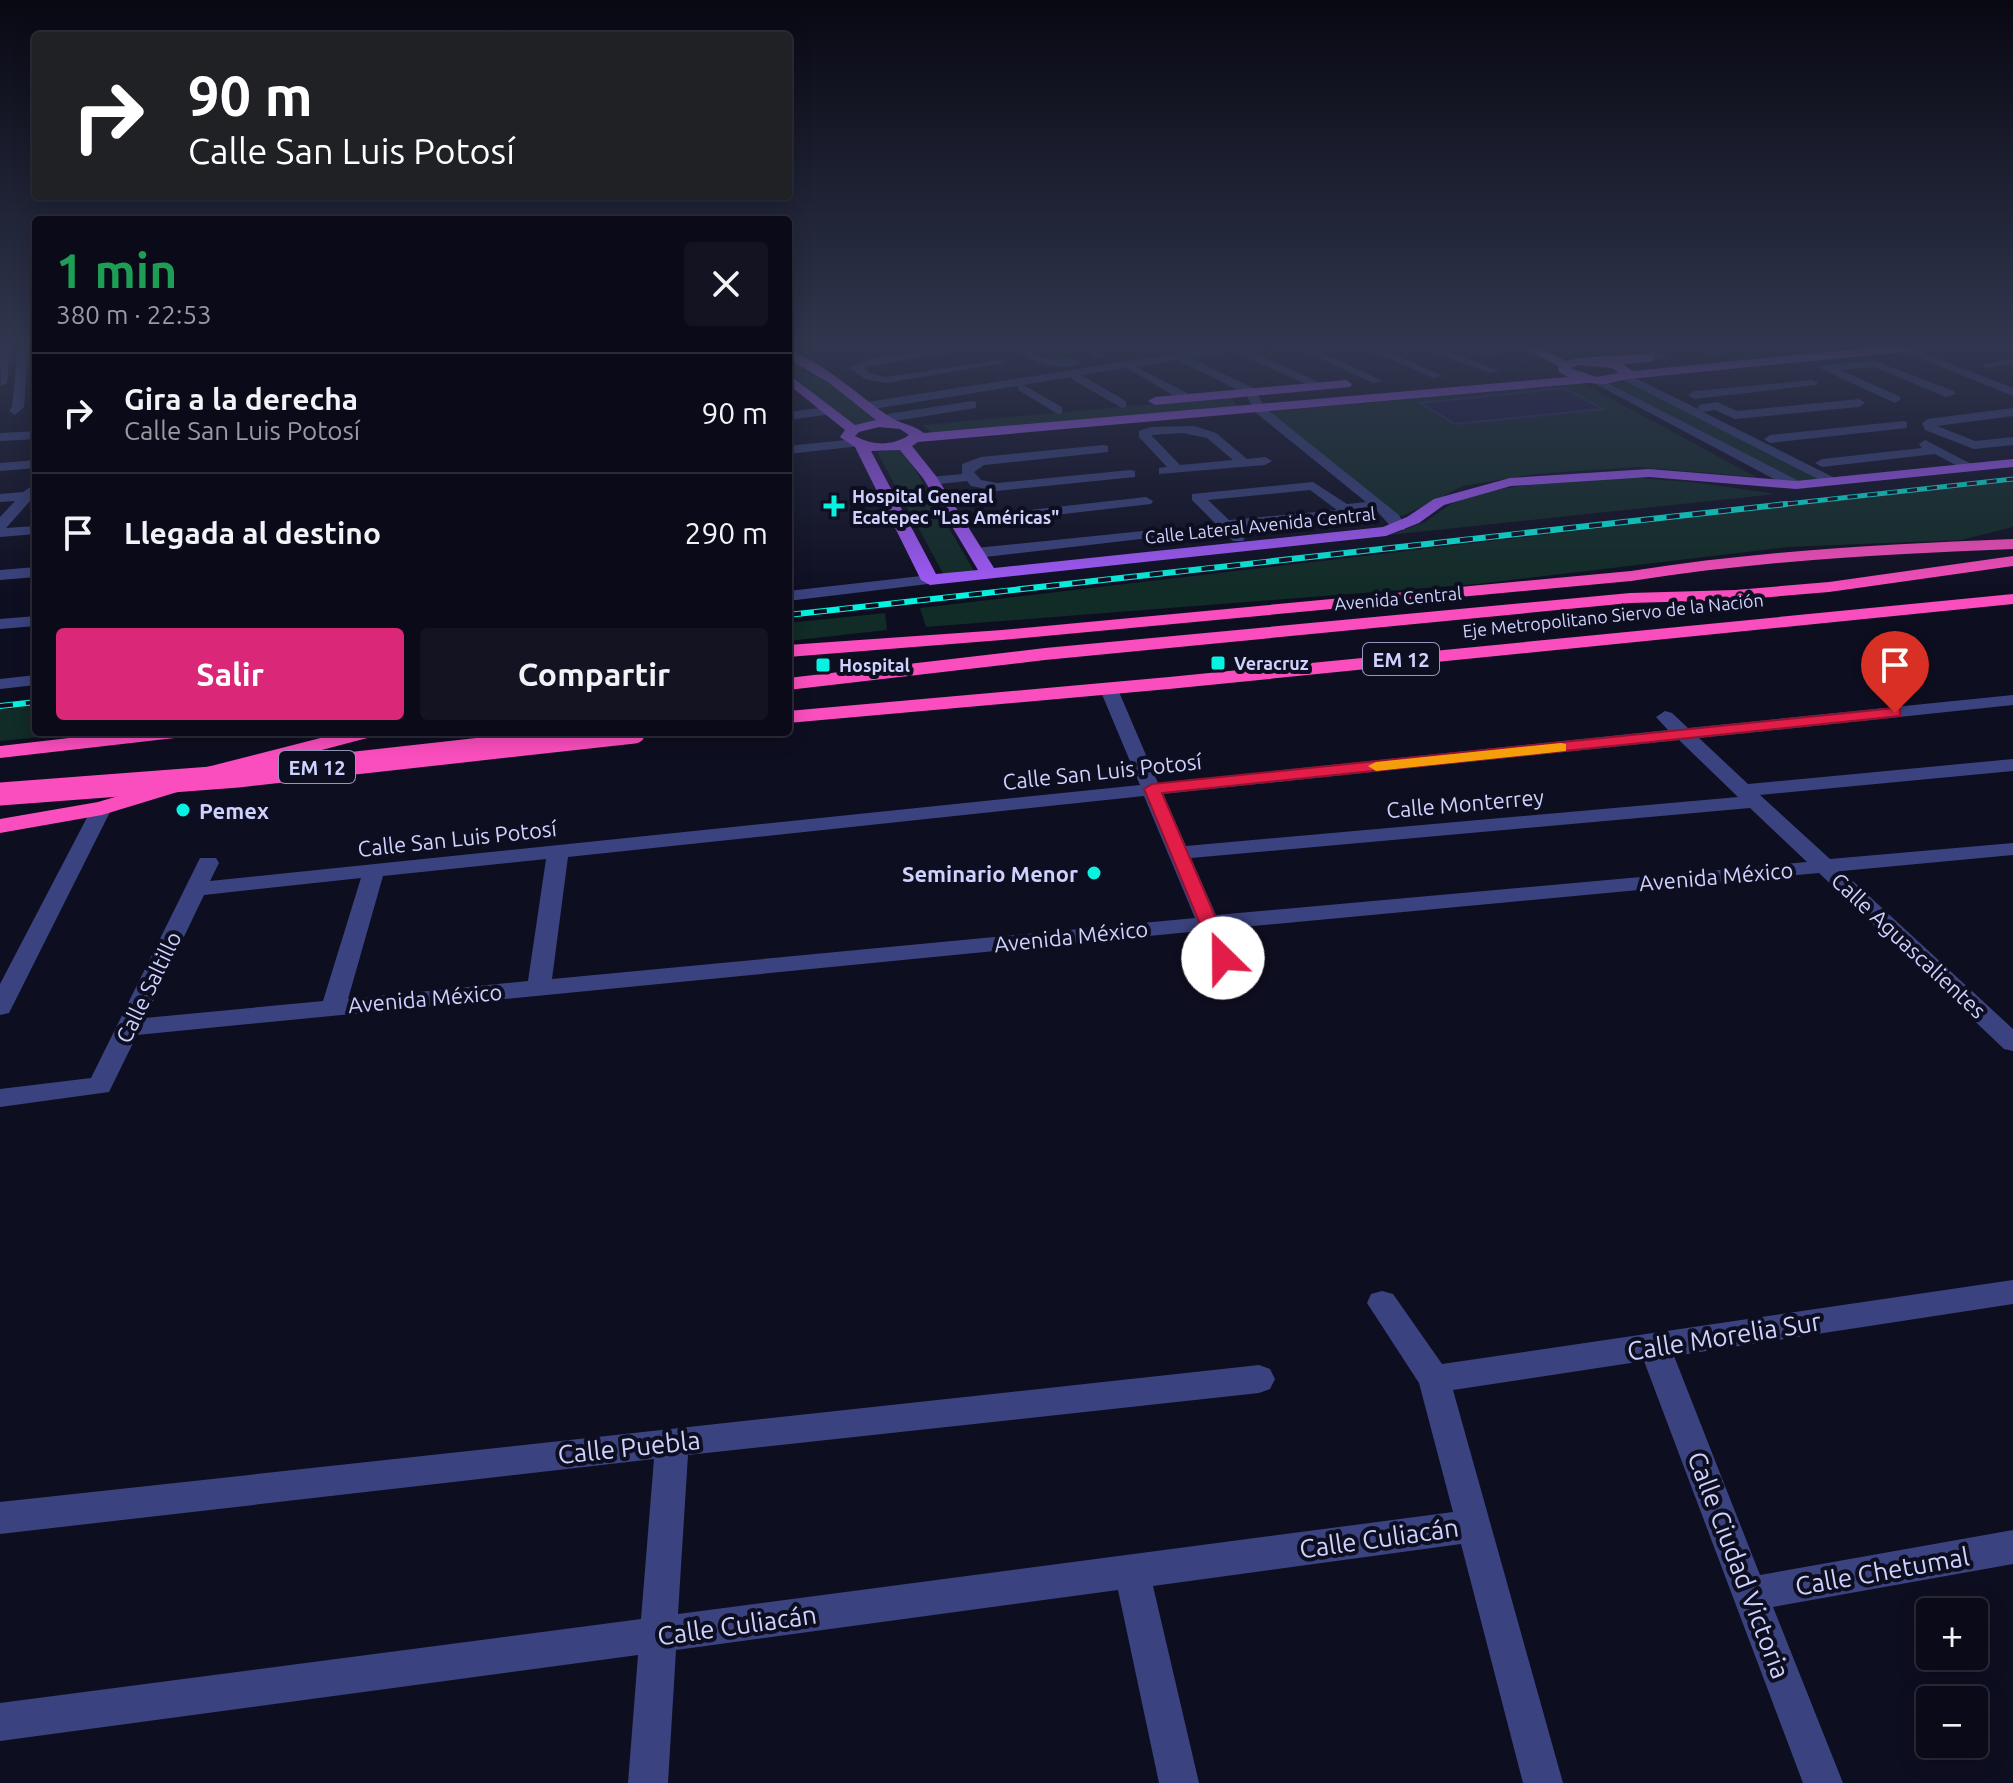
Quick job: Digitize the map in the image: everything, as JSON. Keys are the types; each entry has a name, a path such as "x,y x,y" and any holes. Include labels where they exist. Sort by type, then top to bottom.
{"highway":[{"name":"Avenida Central","path":"792,651 1002,635 1615,578 1700,565 1839,551 2010,543"},
{"name":"Avenida Central","path":"792,684 1045,654 1630,598 1735,595 1829,587 2013,561"},
{"name":"Eje Metropolitano Siervo de la Nación","path":"792,704 1180,671 2013,589"},
{"name":"Eje Metropolitano Siervo de la Nación","path":"792,717 1154,685 2013,599"},
{"path":"0,752 140,736"},
{"path":"0,826 102,808 208,774 353,736"},
{"name":"EM 12","path":"0,782 115,776 480,736"},
{"name":"EM 12","path":"0,794 109,789 244,776 599,736"}],"main road":[{"path":"847,429 855,437 930,580"},
{"path":"855,437 874,429"},
{"path":"909,441 916,431 911,429"},
{"path":"855,437 909,441 1077,429"},
{"path":"909,441 989,574"},
{"name":"Calle Lateral Avenida Central","path":"930,580 1357,535 1399,527 1439,502 1510,482 1649,473 1796,485 2013,463"}],"street":[{"path":"1153,429 1143,434 1177,470"},
{"path":"1199,429 1210,432 1244,463"},
{"path":"1283,429 1394,518 1399,527"},
{"path":"1688,429 1796,485"},
{"path":"1729,429 1830,481"},
{"path":"1770,439 1859,429"},
{"path":"1895,429 1970,467"},
{"path":"1935,429 1974,445 2013,441"},
{"path":"833,430 855,437"},
{"path":"0,437 32,435"},
{"path":"1797,436 1846,459"},
{"path":"792,449 855,437"},
{"path":"968,474 972,463 981,461 1103,449"},
{"path":"1822,463 1937,450"},
{"path":"1082,451 1104,476"},
{"path":"1159,471 1265,461"},
{"path":"0,467 32,464"},
{"path":"930,479 968,474"},
{"path":"968,474 976,483 997,487 1130,474"},
{"path":"1181,498 1313,486 1344,508 1378,508"},
{"path":"0,498 32,493"},
{"path":"0,526 32,494"},
{"path":"1197,497 1238,538"},
{"path":"974,550 1072,542 1139,519 1146,501"},
{"path":"1226,525 1378,508"},
{"path":"1028,546 999,517 1139,519 1165,548"},
{"path":"1305,518 1321,531"},
{"path":"0,533 32,530"},
{"path":"1072,542 1085,557"},
{"path":"0,575 32,572"},
{"name":"Calle Lateral Avenida Central","path":"792,596 930,580"},
{"path":"0,624 32,621"},
{"path":"0,684 32,680"},
{"path":"1110,692 1223,958"},
{"name":"Calle San Luis Potosí","path":"195,889 2013,700"},
{"name":"Calle Aguascalientes","path":"1665,717 2013,1043"},
{"name":"Calle Monterrey","path":"1179,853 2013,765"},
{"path":"0,1007 102,808"},
{"name":"Avenida México","path":"128,1028 2013,849"},
{"path":"539,988 558,851"},
{"name":"Calle Saltillo","path":"0,1098 100,1086 208,863"},
{"path":"333,1007 374,871"},
{"name":"Calle Morelia Sur","path":"1434,1379 2013,1292"},
{"path":"1382,1303 1434,1379 1543,1783"},
{"name":"Calle Ciudad Victoria","path":"1654,1346 1823,1783"},
{"name":"Calle Puebla","path":"0,1518 1259,1379"},
{"path":"648,1783 672,1442"},
{"name":"Calle Culiacán","path":"0,1722 1474,1526"},
{"name":"Calle Chetumal","path":"1750,1594 2013,1547"},
{"path":"1132,1571 1179,1783"}],"green space":[{"path":"928,429 997,429 934,435"},
{"path":"1288,429 1668,429 1756,477 1638,467 1535,474 1463,486 1403,516 1397,515"},
{"path":"1698,429 1723,429 1823,480 1799,482"},
{"path":"903,449 974,571 944,575 877,452"},
{"path":"1628,477 1776,494 1389,535 1425,522 1451,504 1475,494 1519,486"},
{"path":"2013,480 2013,527 1961,540 1788,547 1477,584 926,627 920,608"},
{"path":"885,613 887,630 792,641 792,623"},
{"path":"32,706 32,736 52,736 0,741 0,710"}],"railway":[{"path":"1770,506 2013,479"},
{"path":"1770,506 1786,504"},
{"path":"792,615 1770,506"},
{"path":"0,706 32,702"}],"slow traffic":[{"path":"1376,766 1561,748"}],"place":[{"name":"Hospital General Ecatepec \"Las Américas\"","path":"834,506"},
{"name":"Veracruz","path":"1218,663"},
{"name":"Hospital","path":"823,665"},
{"name":"Pemex","path":"183,810"},
{"name":"Seminario Menor","path":"1094,873"}],"route":[{"path":"1223,958 1152,789 1895,713"}]}
